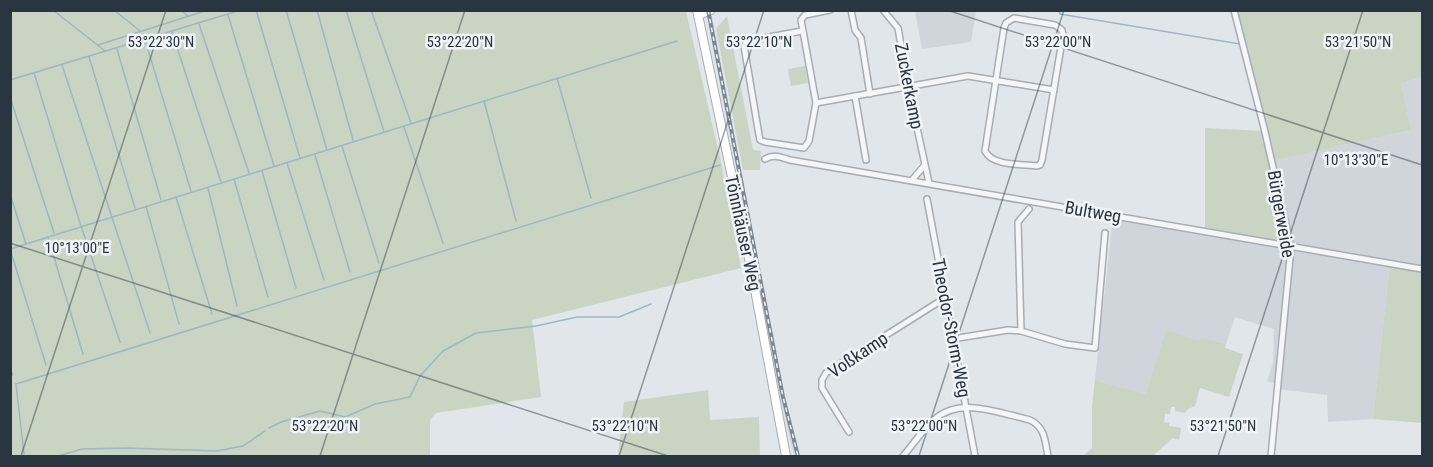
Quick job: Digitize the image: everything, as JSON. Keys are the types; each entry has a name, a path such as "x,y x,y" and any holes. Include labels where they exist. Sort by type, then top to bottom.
{"main road":[{"path":"697,13 711,10"},
{"name":"Tönnhäuser Weg","path":"697,13 751,268 786,456"}],"street":[{"path":"802,31 748,40 744,46 760,140 800,148 804,148 809,141 816,104 802,31 802,16 830,10"},
{"path":"851,10 855,30 861,38 870,94"},
{"name":"Zuckerkamp","path":"883,10 898,28 929,183"},
{"name":"Bürgerweide","path":"1234,10 1291,247 1271,456"},
{"path":"1010,19 1055,25 1062,30 1040,165 994,160 987,155 985,151 996,81 1004,28 1010,19"},
{"path":"816,104 968,76 1054,90"},
{"path":"855,96 866,160"},
{"name":"Bultweg","path":"765,159 778,156 800,162 1422,269"},
{"path":"912,180 924,166"},
{"name":"Theodor-Storm-Weg","path":"927,199 975,456"},
{"path":"1021,331 1018,222 1029,208"},
{"path":"952,339 1008,330 1021,331 1065,344 1095,348 1105,233"},
{"name":"Voßkamp","path":"849,432 822,388 822,380 826,373 945,298"},
{"path":"903,456 933,421 942,414 965,406 1036,423 1044,435 1048,456"}],"shaded area":[{"path":"707,11 711,11 782,388 799,456 795,456 792,448 774,366"},
{"path":"915,11 976,11 971,42 922,49"},
{"path":"1422,77 1422,269 1390,264 1373,419 1328,422 1327,395 1278,389 1278,385 1267,381 1273,363 1274,329 1235,317 1226,344 1201,337 1200,341 1146,394 1095,380 1113,216 1291,247 1272,161 1411,130 1401,83"}],"green space":[{"path":"10,11 686,11 721,162 741,268 532,320 541,397 436,413 430,420 430,456 11,456"},
{"path":"1234,11 1422,11 1422,77 1401,83 1411,130 1272,161 1291,247 1205,232 1205,128 1264,131"},
{"path":"727,16 753,150 761,151 760,170 743,170 716,29"},
{"path":"805,66 808,83 791,86 788,69"},
{"path":"1390,263 1422,269 1422,423 1373,419"},
{"path":"1166,330 1199,341 1201,337 1226,344 1225,348 1243,354 1229,397 1200,388 1195,406 1185,413 1175,411 1175,407 1171,407 1170,414 1165,414 1164,422 1169,423 1169,426 1181,428 1179,440 1173,438 1154,456 1083,456 1092,448 1092,406 1095,380 1146,394"},
{"path":"708,390 710,420 759,417 760,456 618,456 624,402"}],"waterway":[{"path":"53,10 105,51"},
{"path":"114,10 140,31"},
{"path":"181,10 188,16"},
{"path":"98,45 208,10"},
{"path":"10,80 241,10"},
{"path":"256,10 300,158"},
{"path":"286,10 327,150"},
{"path":"317,10 353,140"},
{"path":"346,10 384,132"},
{"path":"371,10 411,123"},
{"path":"1059,10 1060,14 1240,44"},
{"path":"228,15 274,166"},
{"path":"199,24 249,173"},
{"path":"172,32 221,182"},
{"path":"145,40 191,191"},
{"path":"10,249 677,41"},
{"path":"117,49 161,200"},
{"path":"89,57 135,208"},
{"path":"62,65 150,333"},
{"path":"34,73 80,223 120,342"},
{"path":"557,78 591,198"},
{"path":"10,97 54,233"},
{"path":"484,101 516,221"},
{"path":"404,127 443,243"},
{"path":"342,146 379,263"},
{"path":"315,155 350,272"},
{"path":"287,163 324,280"},
{"path":"16,384 720,165"},
{"path":"262,171 296,288"},
{"path":"234,179 268,297"},
{"path":"208,188 237,306"},
{"path":"10,194 26,244"},
{"path":"176,197 212,314"},
{"path":"146,206 179,324"},
{"path":"48,237 83,354"},
{"path":"10,249 46,365"},
{"path":"269,428 281,422 320,411 345,417 375,404 410,397 420,376 443,351 476,333 536,326 577,317 619,317 651,304"},
{"path":"10,369 13,375"},
{"path":"16,384 24,454"},
{"path":"58,456 82,449 217,451 243,446 265,431"}],"railway":[{"path":"708,10 783,397 798,456"}]}
